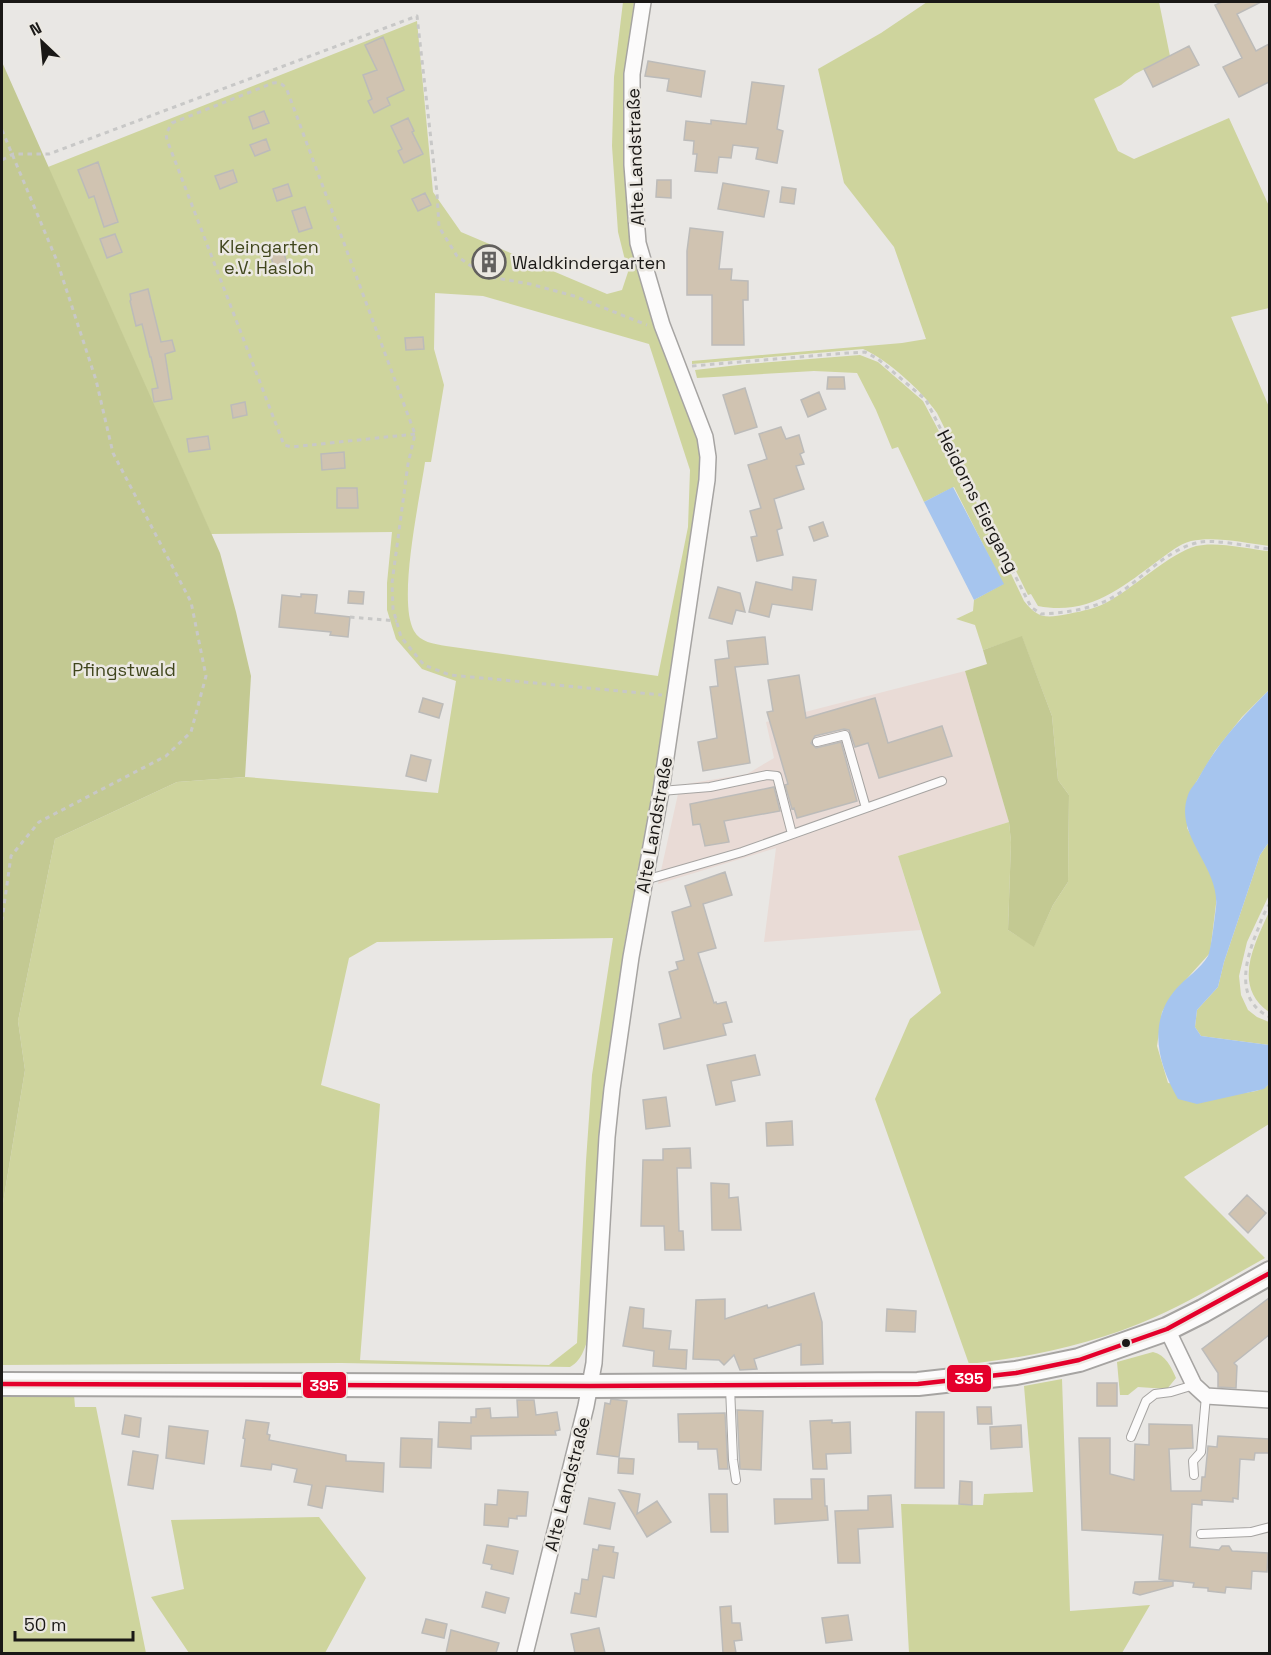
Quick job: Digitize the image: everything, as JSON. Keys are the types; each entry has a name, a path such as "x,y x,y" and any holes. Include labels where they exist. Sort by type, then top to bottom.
{"main road":[{"path":"2,1384 590,1386 918,1384 1016,1373 1079,1360 1167,1329 1269,1273"}],"street":[{"name":"Alte Landstraße","path":"525,1653 590,1386 597,1346 607,1137 612,1089 631,957 676,697 707,480 708,457 705,437 662,325 638,243 632,165 632,74 643,2"},
{"path":"1167,1329 1194,1385 1206,1396 1269,1400"}],"lane":[{"path":"817,742 845,735 866,808"},
{"path":"661,790 710,787 767,775 777,776 792,834"},
{"path":"645,880 742,852 942,781"},
{"path":"730,1385 736,1480"},
{"path":"1131,1437 1146,1401 1155,1394 1194,1385"},
{"path":"1194,1475 1193,1461 1201,1452 1206,1396"},
{"path":"1200,1534 1251,1532 1269,1527"}],"path":[{"path":"2,160 13,154 49,154 417,16 439,227 457,256 485,276 530,284 574,296 649,326 662,325"},
{"path":"415,434 292,447 284,445 167,140 166,134 172,123 273,83 279,82 284,85 415,434 408,464 392,582 393,609 401,637 423,665 450,675 627,690 676,697"},
{"path":"2,130 57,261 96,380 114,453 191,602 206,676 191,732 166,756 39,822 11,856 2,920"},
{"name":"Heidorns Eiergang","path":"679,367 865,352 878,359 926,400 1031,607 1041,614 1088,608 1109,599 1180,549 1198,542 1269,549"},
{"path":"350,617 397,621"},
{"path":"1269,903 1247,959 1245,984 1255,1006 1269,1017"}],"shaded area":[{"path":"965,671 1009,822 898,856 921,930 764,942 776,848 658,884 680,785 747,774 774,758 766,722"}],"green space":[{"name":"Kleingarten e.V. Hasloh","path":"623,2 634,2 627,73 635,253 651,318 699,435 704,460 672,683 625,941 600,1137 590,1331 583,1351 570,1367 341,1363 2,1365 2,1209 25,1070 18,1021 55,839 177,782 246,777 438,793 456,681 422,669 396,639 387,610 392,532 211,534 48,167 417,21 433,192 461,232 607,294 622,290 628,272 618,232 612,146 614,77","holes":["435,293 483,296 649,344 690,470 688,527 658,676 441,645 424,640 414,631 409,617 408,597 411,549 425,462 431,462 444,385 434,349","613,938 592,1075 577,1343 549,1365 360,1360 380,1104 321,1085 349,958 377,942"]},
{"path":"927,2 1159,2 1170,56 1094,99 1118,151 1134,159 1229,118 1269,206 1269,308 1231,317 1269,407 1269,546 1220,540 1191,541 1174,549 1117,589 1089,603 1056,608 1038,606 1031,594 1028,595 937,413 914,386 873,354 863,349 692,364 692,361 926,339 894,247 844,183 818,69 881,33"},
{"name":"Pfingstwald","path":"2,62 220,553 251,676 245,777 177,782 55,839 18,1021 25,1070 2,1209"},
{"path":"860,355 878,362 923,401 980,509 1024,601 1038,614 1060,615 1101,605 1121,594 1175,556 1196,546 1223,545 1269,551 1269,690 1242,717 1215,751 1195,784 1187,828 1210,871 1216,889 1210,953 1172,995 1162,1012 1157,1046 1168,1083 1235,1093 1260,1090 1269,1084 1269,1124 1184,1177 1265,1258 1211,1289 1133,1326 1064,1348 969,1364 875,1099 910,1019 941,993 898,856 1009,822 1011,842 1008,930 1034,946 1053,905 1068,882 1069,795 1058,780 1052,716 1022,637 983,650 975,625 956,619 973,611 974,600 1003,584 954,487 924,502 898,447 892,449 857,373 814,371 697,378 695,370"},
{"path":"1022,636 1052,716 1058,780 1069,795 1068,882 1053,905 1034,947 1008,930 1011,842 1009,822 965,671 987,664 983,650"},
{"path":"1269,842 1269,895 1247,942 1239,976 1241,995 1248,1010 1269,1022 1269,1045 1201,1036 1195,1027 1197,1010 1218,987 1224,962 1260,855"},
{"path":"1269,912 1269,1012 1258,1002 1251,990 1249,978 1253,951"},
{"path":"1153,1352 1165,1359 1176,1378 1167,1389 1138,1387 1128,1395 1120,1395 1117,1362"},
{"path":"1062,1379 1070,1611 1150,1605 1122,1653 909,1653 901,1504 983,1505 984,1494 1033,1492 1024,1386"},
{"path":"2,1392 74,1394 75,1407 96,1407 146,1653 2,1654"},
{"path":"319,1517 366,1578 325,1653 189,1653 151,1597 184,1589 171,1520"}],"water":[{"path":"953,487 1004,584 974,600 924,502"},
{"path":"1269,690 1269,842 1260,855 1224,962 1218,987 1197,1010 1195,1027 1201,1036 1269,1045 1269,1084 1264,1089 1197,1104 1178,1099 1165,1072 1159,1044 1161,1015 1167,1002 1176,989 1208,956 1216,907 1211,878 1191,838 1185,810 1189,793 1221,743"}],"building":[{"path":"1222,2 1261,2 1237,14 1256,51 1269,44 1269,82 1239,97 1223,67 1242,58 1215,5"},
{"path":"383,37 404,90 387,98 390,105 374,113 368,101 372,99 363,75 377,70 365,45"},
{"path":"1189,46 1199,65 1153,87 1144,69"},
{"path":"648,61 705,71 701,97 667,91 669,79 645,76"},
{"path":"752,82 784,86 777,129 783,131 777,163 756,159 758,148 733,145 731,158 719,157 717,173 695,171 697,154 693,154 694,141 684,140 686,121 711,124 711,120 746,124"},
{"path":"264,111 269,123 253,129 249,117"},
{"path":"408,118 423,154 404,163 398,151 402,149 391,126"},
{"path":"266,139 270,150 255,156 250,145"},
{"path":"98,162 118,222 104,227 94,196 89,198 78,170"},
{"path":"233,170 237,182 220,189 215,176"},
{"path":"657,180 671,180 671,198 656,197"},
{"path":"723,183 769,191 764,217 718,209"},
{"path":"288,184 292,196 277,201 273,189"},
{"path":"782,187 796,189 794,204 780,202"},
{"path":"425,193 431,205 418,211 412,199"},
{"path":"305,207 312,228 299,232 292,211"},
{"path":"690,228 723,232 719,269 732,269 731,280 748,281 748,300 743,300 744,345 712,345 712,295 687,295 687,251"},
{"path":"115,234 122,252 107,258 100,239"},
{"path":"283,249 287,264 274,268 270,253"},
{"path":"148,289 161,342 172,340 175,351 165,354 172,399 154,402 152,389 158,388 151,357 142,324 136,326 130,301 130,294"},
{"path":"423,337 424,349 406,350 405,338"},
{"path":"828,377 844,377 845,389 827,389"},
{"path":"745,388 757,427 735,434 723,395"},
{"path":"819,392 826,409 808,417 801,400"},
{"path":"245,402 247,415 233,418 231,405"},
{"path":"781,427 786,439 799,435 804,452 800,454 804,464 796,466 804,489 774,499 782,528 777,530 783,555 757,561 751,537 757,536 750,511 761,508 748,465 767,459 759,434"},
{"path":"208,436 210,449 189,452 187,439"},
{"path":"344,452 345,468 322,470 321,454"},
{"path":"337,488 357,488 358,508 337,508"},
{"path":"823,522 828,536 814,541 809,527"},
{"path":"793,577 816,580 812,610 772,604 769,617 749,612 756,582 792,590"},
{"path":"718,587 740,593 745,612 736,610 732,624 709,618"},
{"path":"349,591 364,592 363,604 348,603"},
{"path":"301,594 317,595 315,613 350,617 348,637 330,635 331,632 279,627 282,595 301,597"},
{"path":"765,637 768,664 735,667 750,763 703,771 698,742 717,738 710,687 718,686 715,660 729,658 727,641"},
{"path":"799,675 806,718 875,698 888,743 942,726 952,756 879,778 868,743 855,747 849,730 844,729 815,736 811,743 816,748 841,742 857,801 797,818 785,785 788,784 767,712 773,711 768,680"},
{"path":"423,698 443,704 439,718 419,712"},
{"path":"411,755 431,760 426,781 406,776"},
{"path":"774,787 780,811 724,821 729,842 705,846 700,824 693,825 690,804"},
{"path":"725,872 732,895 703,904 716,948 698,953 714,1003 726,1002 732,1022 723,1024 726,1035 664,1049 659,1024 681,1018 669,972 678,969 676,962 684,960 672,912 691,906 685,886"},
{"path":"755,1055 760,1075 731,1081 735,1101 716,1105 707,1065"},
{"path":"666,1097 670,1126 646,1129 643,1100"},
{"path":"792,1121 793,1145 767,1146 766,1123"},
{"path":"690,1148 691,1168 677,1168 679,1231 683,1231 684,1250 665,1250 664,1226 641,1226 643,1160 663,1160 663,1149"},
{"path":"711,1183 729,1184 729,1198 738,1197 741,1230 712,1230"},
{"path":"1247,1195 1266,1213 1248,1233 1229,1214"},
{"path":"814,1293 822,1322 823,1364 801,1365 801,1344 754,1359 757,1369 740,1370 734,1355 724,1365 719,1360 693,1359 696,1300 725,1299 725,1319"},
{"path":"1269,1298 1269,1335 1234,1363 1237,1366 1236,1388 1218,1387 1218,1373 1202,1349"},
{"path":"630,1307 644,1309 643,1328 671,1331 669,1349 687,1350 686,1369 653,1366 654,1351 623,1346"},
{"path":"887,1309 916,1311 915,1332 886,1331"},
{"path":"1097,1383 1117,1383 1117,1406 1097,1406"},
{"path":"611,1399 627,1401 619,1457 597,1454 605,1403 610,1404"},
{"path":"517,1400 534,1400 536,1415 557,1412 560,1430 555,1431 556,1435 471,1436 471,1449 438,1447 439,1422 471,1423 471,1417 476,1417 476,1409 490,1408 491,1418 518,1417"},
{"path":"977,1407 991,1407 992,1424 978,1424"},
{"path":"737,1410 763,1411 761,1470 740,1469"},
{"path":"916,1412 944,1412 944,1488 915,1488"},
{"path":"725,1413 728,1469 719,1469 717,1449 698,1449 698,1442 679,1442 678,1414"},
{"path":"125,1415 141,1418 139,1437 122,1434"},
{"path":"246,1420 269,1423 267,1434 270,1435 269,1440 346,1455 346,1461 384,1463 383,1492 326,1486 322,1508 308,1505 312,1485 294,1482 297,1469 272,1464 271,1470 241,1466"},
{"path":"832,1420 832,1423 850,1422 851,1453 826,1454 827,1469 813,1469 810,1421"},
{"path":"1149,1424 1192,1425 1193,1448 1169,1449 1171,1491 1201,1491 1202,1477 1205,1477 1208,1446 1217,1447 1218,1436 1269,1439 1269,1453 1255,1453 1254,1460 1240,1459 1238,1499 1233,1498 1233,1502 1202,1500 1202,1505 1192,1504 1190,1547 1219,1550 1222,1546 1229,1546 1232,1551 1268,1553 1267,1572 1252,1571 1251,1589 1226,1587 1225,1593 1193,1587 1194,1583 1159,1579 1163,1535 1082,1530 1079,1438 1110,1438 1110,1474 1134,1480 1135,1444 1149,1445"},
{"path":"1021,1425 1022,1447 991,1449 990,1427"},
{"path":"169,1426 208,1431 204,1464 166,1458"},
{"path":"401,1438 432,1439 431,1468 400,1467"},
{"path":"133,1451 158,1455 153,1489 128,1485"},
{"path":"619,1458 634,1459 633,1474 618,1473"},
{"path":"811,1479 824,1479 828,1520 775,1524 774,1499 812,1499"},
{"path":"960,1481 972,1482 972,1505 959,1504"},
{"path":"498,1490 528,1492 526,1516 517,1516 517,1519 509,1518 508,1527 484,1525 485,1504 497,1505"},
{"path":"619,1490 640,1494 637,1514 657,1501 671,1522 647,1537"},
{"path":"709,1494 727,1494 728,1532 711,1532"},
{"path":"891,1495 893,1527 858,1529 860,1563 838,1563 835,1511 868,1510 868,1496"},
{"path":"589,1498 615,1503 610,1529 584,1524"},
{"path":"487,1545 518,1551 513,1574 491,1569 492,1565 483,1563"},
{"path":"599,1545 614,1547 613,1552 618,1553 614,1578 603,1576 596,1617 571,1613 575,1593 580,1594 582,1579 588,1580 593,1549 598,1550"},
{"path":"1173,1581 1173,1586 1140,1595 1133,1593 1135,1582"},
{"path":"486,1592 509,1598 505,1613 482,1607"},
{"path":"731,1606 732,1623 740,1623 742,1640 734,1641 736,1653 723,1653 720,1607"},
{"path":"848,1615 852,1640 826,1643 822,1618"},
{"path":"426,1619 447,1624 444,1638 422,1633"},
{"path":"599,1628 605,1653 575,1653 571,1634"},
{"path":"451,1630 499,1643 496,1653 446,1653"}],"transit line":[{"name":"395","path":"2,1384 590,1386 918,1384 1016,1373 1079,1360 1167,1329 1270,1273"}],"place":[{"name":"Waldkindergarten","path":"489,262"}]}
